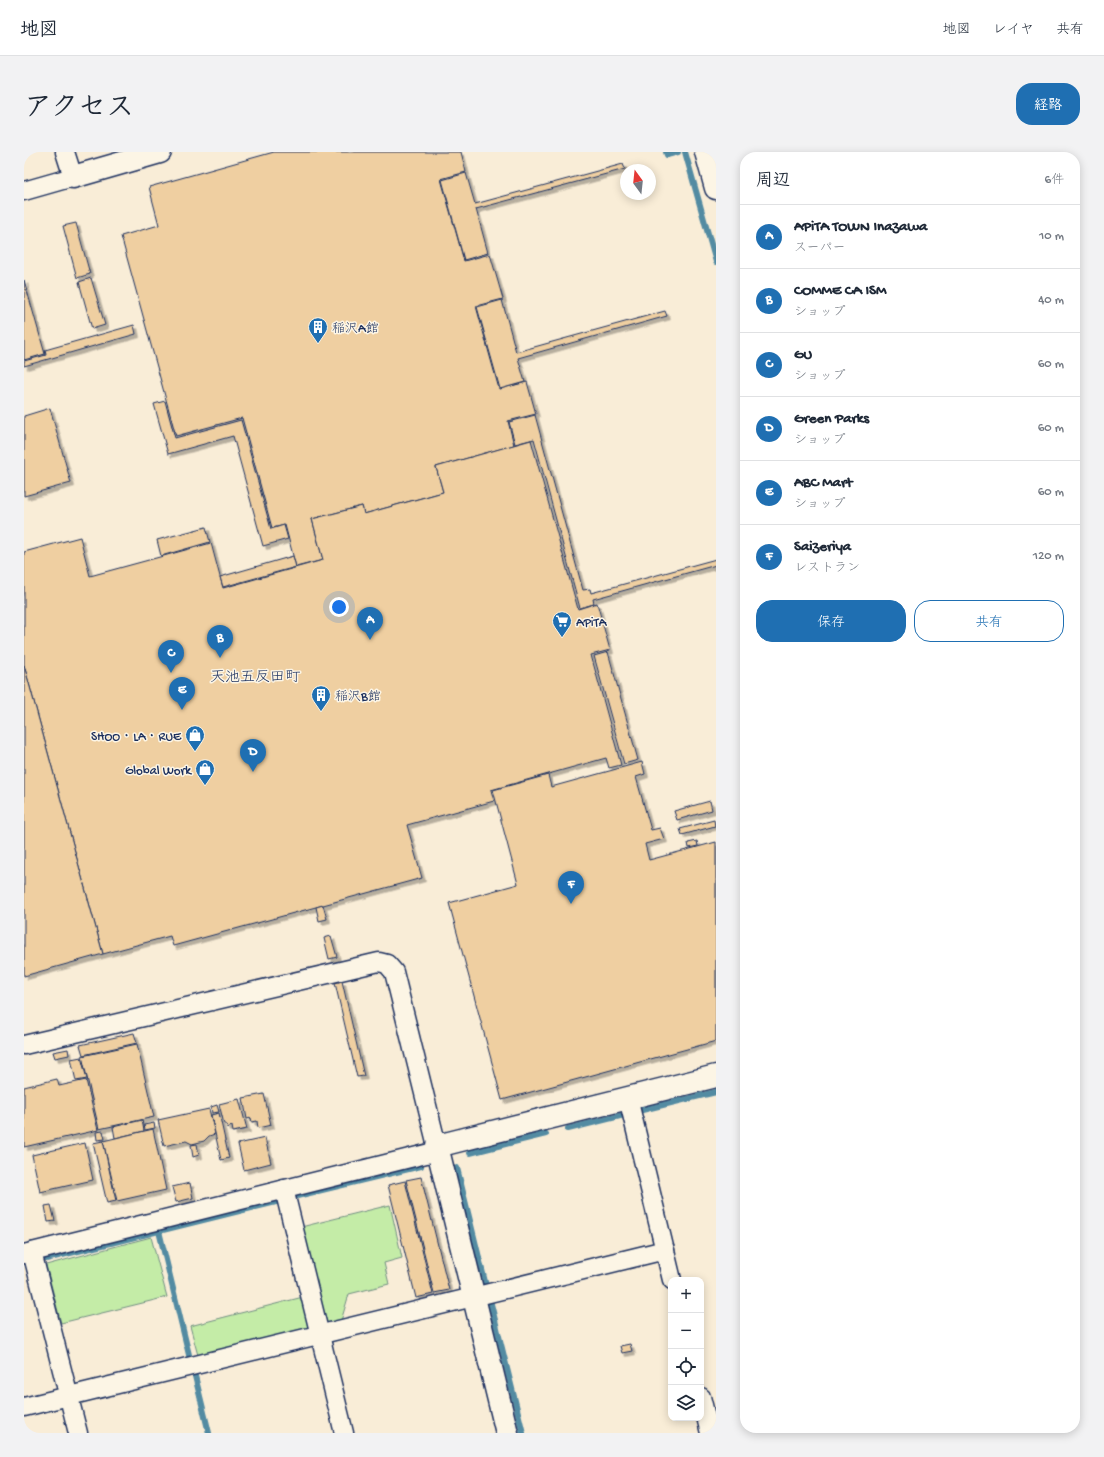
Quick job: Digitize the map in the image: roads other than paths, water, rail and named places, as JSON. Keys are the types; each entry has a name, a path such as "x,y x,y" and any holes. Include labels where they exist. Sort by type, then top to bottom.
{"street":[{"path":"66,152 73,178"},
{"path":"24,191 160,152"},
{"path":"706,152 716,188"},
{"path":"24,1045 379,962 387,964 394,972 507,1433"},
{"path":"78,1433 69,1396 28,1253 284,1189 716,1076"},
{"path":"628,1098 671,1277"},
{"path":"284,1189 344,1433"},
{"path":"24,1407 665,1250"},
{"path":"704,1409 710,1433"}],"waterway":[{"path":"666,152 667,155 678,152"},
{"path":"685,152 716,262"},
{"path":"638,1111 716,1092"},
{"path":"568,1129 624,1115"},
{"path":"470,1153 546,1134"},
{"path":"297,1196 421,1166"},
{"path":"457,1168 486,1286"},
{"path":"46,1259 280,1201"},
{"path":"159,1231 190,1359"},
{"path":"490,1300 523,1433"},
{"path":"194,1372 209,1433"}],"place":[{"name":"稲沢A館","path":"318,344"},
{"name":"APiTA","path":"562,638"},
{"name":"APiTA TOWN Inazawa","path":"370,640"},
{"name":"COMME CA ISM","path":"220,658"},
{"name":"GU","path":"171,673"},
{"name":"ABC Mart","path":"182,710"},
{"name":"稲沢B館","path":"321,712"},
{"name":"SHOO・LA・RUE","path":"195,752"},
{"name":"Green Parks","path":"253,772"},
{"name":"Global Work","path":"205,786"},
{"name":"Saizeriya","path":"571,904"}],"district":[{"name":"天池五反田町","path":"255,676"}]}
